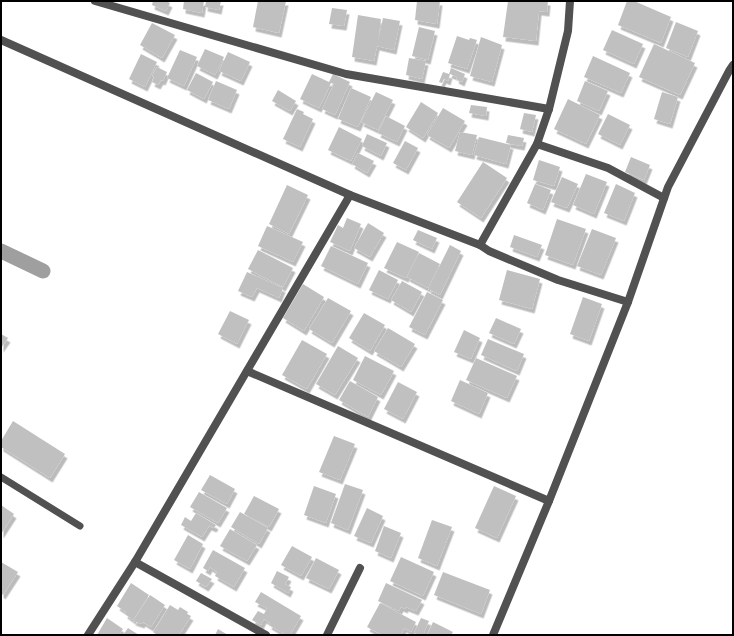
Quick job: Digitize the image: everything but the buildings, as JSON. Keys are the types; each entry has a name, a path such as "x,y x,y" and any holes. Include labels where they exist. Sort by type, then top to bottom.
{"street":[{"path":"95,1 346,74 549,109"},
{"path":"480,245 537,144 549,109 568,31 570,1"},
{"path":"1,40 350,195 480,245 489,251 558,280 628,302"},
{"path":"493,635 549,501 628,302 668,186 733,65"},
{"path":"537,144 608,168 664,198"},
{"path":"88,635 135,562 350,195"},
{"path":"247,371 549,501"},
{"path":"135,562 266,635"},
{"path":"327,635 360,568"}],"lane":[{"path":"1,478 80,526"}],"waterway":[{"path":"1,251 43,271"}]}
